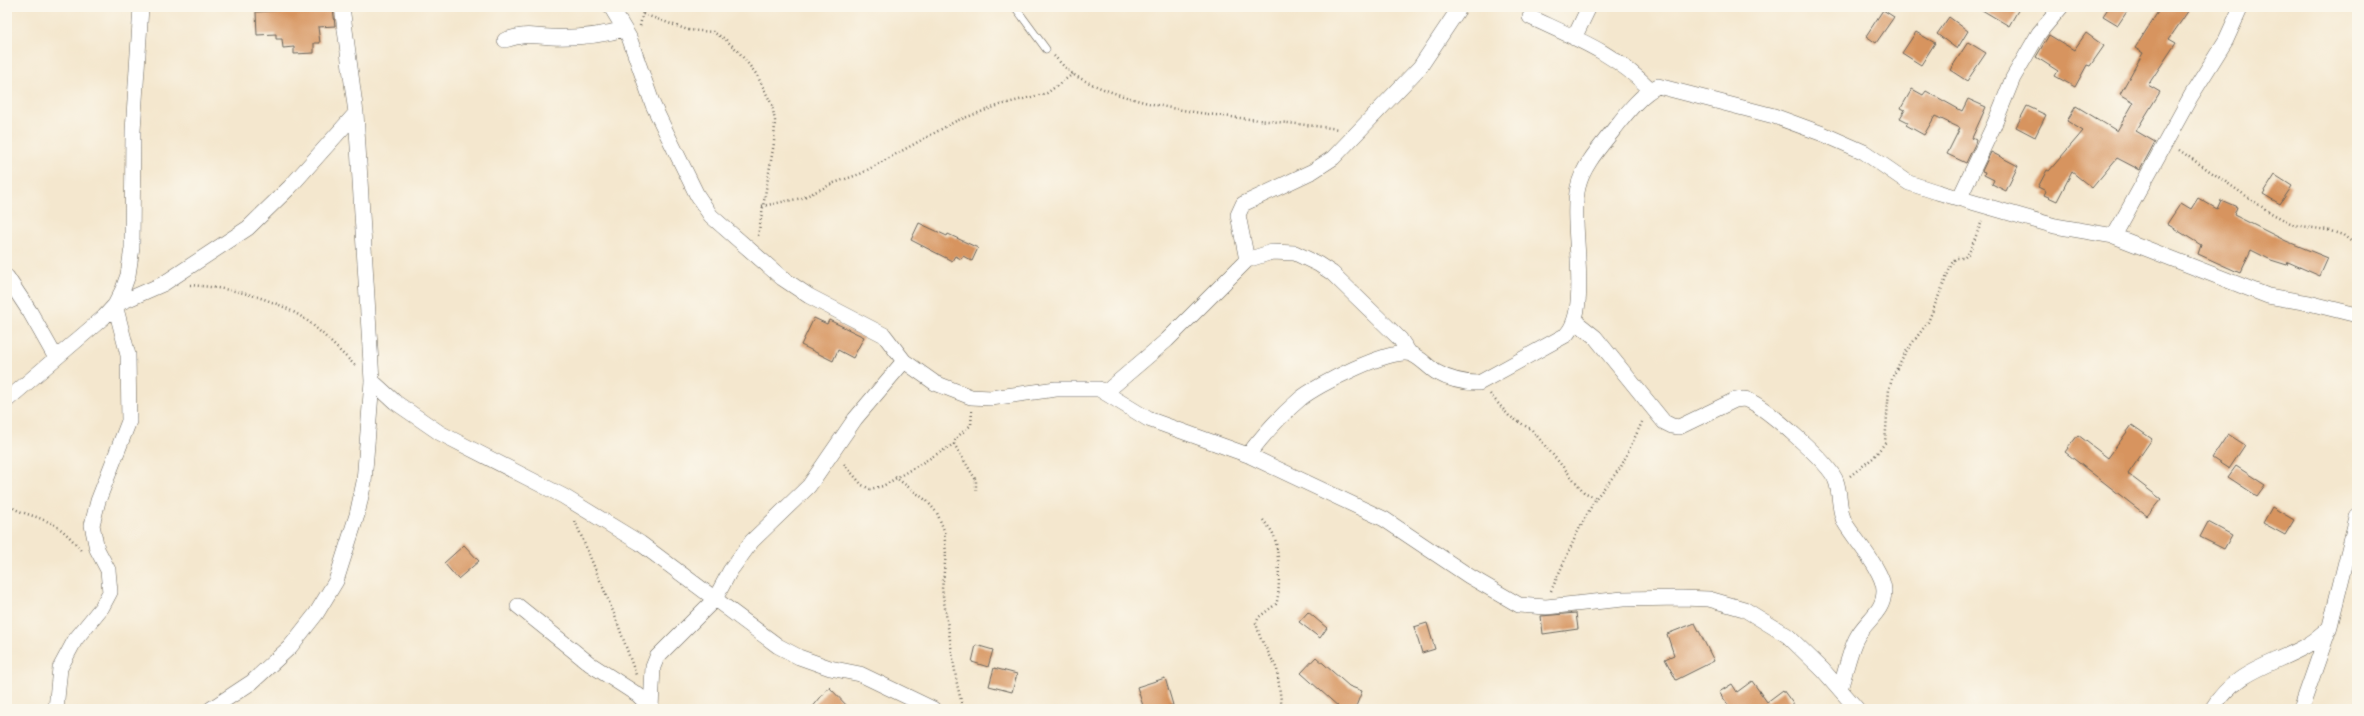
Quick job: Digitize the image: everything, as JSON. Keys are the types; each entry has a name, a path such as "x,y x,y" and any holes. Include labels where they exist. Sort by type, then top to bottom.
{"street":[{"path":"56,709 60,668 75,640 102,607 110,592 109,575 97,549 92,525 98,501 129,421 128,355 115,305 128,275 132,248 133,131 141,7"},
{"path":"211,709 252,682 290,647 316,614 336,581 357,515 364,482 372,381 356,113 342,7"},
{"path":"611,7 635,50 653,105 697,195 711,216 782,278 809,296 884,335 904,361 935,383 971,397 991,398 1056,389 1090,388 1106,392 1126,408 1148,419 1248,455 1384,519 1502,597 1519,605 1546,606 1624,599 1682,598 1709,599 1737,607 1770,623 1788,636 1840,689 1857,709"},
{"path":"1247,260 1238,215 1243,204 1313,171 1333,158 1420,67 1460,7"},
{"path":"1574,38 1589,7"},
{"path":"1960,197 1994,125 2013,78 2039,32 2061,7"},
{"path":"2114,236 2133,197 2167,142 2191,96 2226,40 2242,7"},
{"path":"1530,17 1605,52 1634,72 1651,90"},
{"path":"505,40 523,34 550,37 599,36 624,29"},
{"path":"1106,392 1168,340 1247,260 1272,252 1295,253 1318,264 1349,288 1400,339 1410,354 1436,372 1463,383 1479,383 1566,335 1573,328 1575,321 1579,253 1575,202 1578,186 1593,156 1622,119 1651,90 1658,86 1720,104 1774,116 1864,152 1909,183 2055,226 2114,236 2268,296 2316,304 2357,315"},
{"path":"7,400 88,332 115,305 163,284 248,228 290,186 356,113"},
{"path":"7,277 30,312 56,358"},
{"path":"1575,321 1595,337 1664,422 1672,426 1680,427 1735,400 1744,398 1750,401 1813,453 1824,464 1836,482 1842,516 1879,576 1884,590 1881,605 1876,615 1856,637 1840,689"},
{"path":"1248,455 1272,425 1301,398 1351,370 1394,353 1410,354"},
{"path":"652,708 653,667 657,657 700,617 715,599 741,554 809,486 855,419 904,361"},
{"path":"372,381 395,402 440,433 563,496 640,544 778,646 799,657 830,668 860,674 914,698 933,709"},
{"path":"2301,709 2330,626 2357,517"},
{"path":"518,606 590,664 638,695 652,708"},
{"path":"2212,709 2237,680 2252,670 2318,639 2330,626"}],"lane":[{"path":"1015,7 1046,49"}],"path":[{"path":"643,14 688,30 713,32 726,39 738,51 757,75 772,105 774,143 762,206 756,254"},
{"path":"1046,49 1073,74 1111,92 1169,107 1357,132"},
{"path":"762,206 802,198 834,183 860,174 956,121 1000,105 1048,93 1073,74"},
{"path":"2167,142 2271,212 2294,225 2327,230 2343,235 2357,246"},
{"path":"1836,482 1847,478 1859,470 1880,451 1884,443 1889,389 1898,365 1928,322 1953,261 1957,258 1964,258 1969,253 1987,206"},
{"path":"163,284 236,290 275,303 308,322 372,381"},
{"path":"1479,383 1509,416 1532,430 1584,492 1596,498"},
{"path":"834,451 851,474 862,485 870,489 883,486 895,477 954,444 956,438 971,425 973,415 971,397"},
{"path":"1546,606 1564,559 1596,498 1621,467 1632,446 1644,419 1647,401"},
{"path":"954,444 976,480 976,490"},
{"path":"895,477 927,501 937,513 944,530 946,554 942,589 957,684 963,709"},
{"path":"563,496 615,616 635,672 638,695"},
{"path":"7,503 20,511 53,524 74,541 84,554"},
{"path":"1264,520 1274,535 1276,544 1279,591 1276,604 1259,617 1256,623 1260,637 1277,669 1282,709"}],"building":[{"path":"333,7 335,26 318,27 320,43 314,43 314,53 294,54 294,47 283,48 282,39 276,39 276,34 257,35 256,12"},
{"path":"1977,7 2020,7 2009,26"},
{"path":"2109,7 2130,7 2118,25 2103,16"},
{"path":"2161,7 2191,7 2169,39 2176,43 2148,85 2160,92 2136,131 2155,142 2140,170 2117,158 2092,188 2072,172 2057,201 2044,195 2046,191 2038,187 2047,170 2049,171 2083,131 2067,121 2076,106 2117,131 2134,102 2120,94 2143,53 2135,48"},
{"path":"1883,10 1894,17 1876,43 1866,36"},
{"path":"1949,17 1968,31 1957,49 1937,34"},
{"path":"1916,32 1935,43 1921,65 1902,53"},
{"path":"2086,33 2104,46 2090,66 2087,65 2075,87 2055,76 2058,71 2036,57 2049,35 2074,50"},
{"path":"1968,42 1986,53 1967,81 1950,70"},
{"path":"1912,89 1923,95 1926,91 1962,111 1968,99 1986,107 1972,138 1976,140 1966,163 1947,154 1960,128 1935,116 1924,135 1906,125 1908,122 1900,118 1905,110 1901,108"},
{"path":"2027,106 2046,115 2035,137 2016,127"},
{"path":"1991,152 2018,166 2006,191 1992,184 1994,180 1984,175 1985,172 1982,171"},
{"path":"2275,175 2292,186 2280,204 2263,194"},
{"path":"2198,198 2217,209 2221,200 2237,207 2234,215 2286,241 2328,258 2320,276 2288,262 2287,265 2271,260 2251,250 2240,273 2198,254 2201,245 2167,224 2181,203 2191,209"},
{"path":"919,223 978,248 972,261 963,256 961,259 955,256 952,261 911,240"},
{"path":"814,318 827,324 829,320 864,337 853,358 838,350 833,361 801,345"},
{"path":"2132,425 2152,439 2128,474 2161,499 2147,516 2065,452 2078,435 2108,458"},
{"path":"2228,434 2245,445 2229,469 2212,458"},
{"path":"2236,466 2265,485 2257,496 2228,477"},
{"path":"2272,507 2294,520 2285,535 2263,523"},
{"path":"2208,522 2232,535 2224,549 2200,537"},
{"path":"464,545 479,561 458,579 444,563"},
{"path":"1308,612 1327,628 1320,638 1299,622"},
{"path":"1576,613 1578,629 1543,634 1541,616"},
{"path":"1427,623 1435,649 1422,653 1414,627"},
{"path":"1695,623 1714,661 1676,680 1665,659 1674,655 1667,634"},
{"path":"976,645 993,650 988,667 972,662"},
{"path":"1316,657 1349,686 1362,691 1355,709 1340,708 1301,673"},
{"path":"994,668 1017,674 1012,692 989,686"},
{"path":"1165,678 1173,705 1160,709 1144,709 1137,687"},
{"path":"1752,681 1767,702 1783,690 1797,709 1731,709 1719,692 1732,684 1737,692"},
{"path":"829,687 850,709 811,709"}]}
